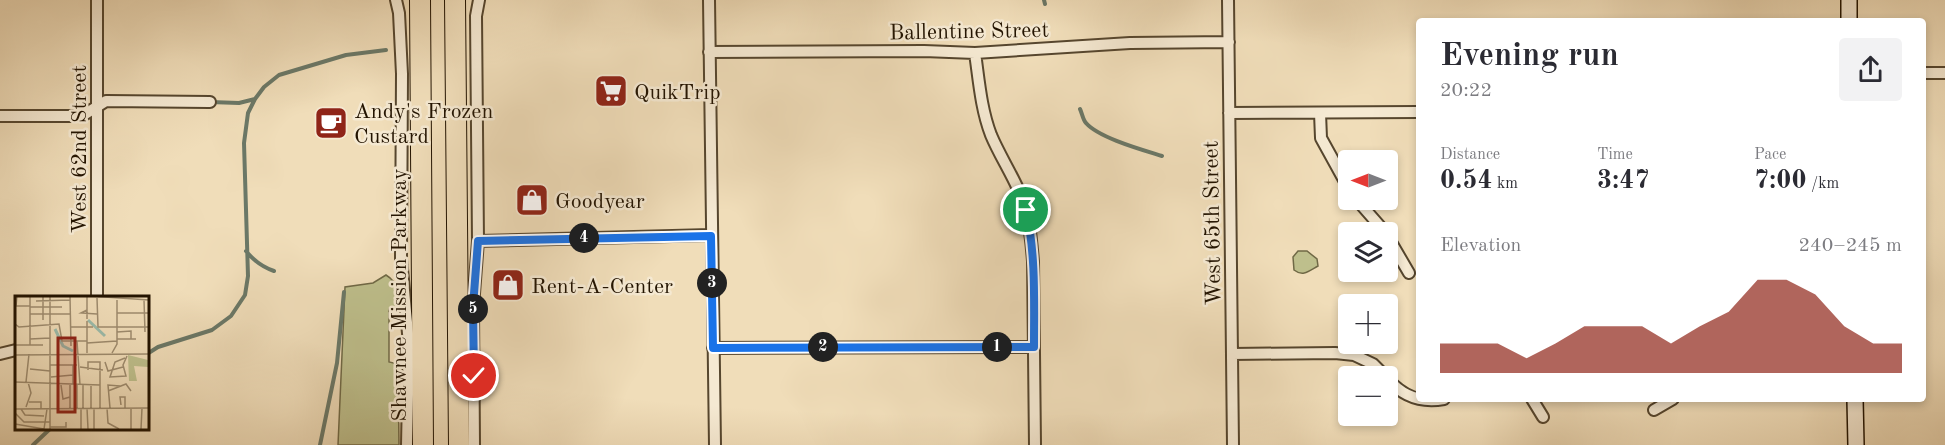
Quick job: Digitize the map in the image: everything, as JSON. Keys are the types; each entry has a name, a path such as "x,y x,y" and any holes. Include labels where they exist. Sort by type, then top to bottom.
{"highway":[{"name":"Shawnee Mission Parkway","path":"420,0 423,445"},
{"path":"455,0 459,445"}],"street":[{"name":"West 62nd Street","path":"97,0 97,296"},
{"path":"396,0 399,13 402,74 401,258 409,344 406,445"},
{"path":"474,445 473,307 478,241 476,16 479,0"},
{"path":"709,0 715,445"},
{"name":"West 65th Street","path":"1228,0 1233,445"},
{"path":"1850,0 1850,18"},
{"name":"Ballentine Street","path":"709,52 924,51 975,53 1120,43 1228,42"},
{"path":"975,53 985,117 1001,156 1019,190 1031,235 1034,261 1035,445"},
{"path":"1926,73 1945,73"},
{"path":"0,116 82,116 106,101 210,102"},
{"path":"1229,113 1416,112"},
{"path":"1320,113 1321,138 1338,169"},
{"path":"1366,210 1376,222"},
{"path":"478,241 711,236"},
{"path":"1398,255 1408,273"},
{"path":"713,348 1034,347"},
{"path":"0,354 15,350"},
{"path":"1232,354 1335,353 1354,355 1374,366"},
{"path":"1398,391 1416,399"},
{"path":"1534,402 1543,417"},
{"path":"1654,411 1668,402"},
{"path":"1855,402 1856,445"}],"green space":[{"path":"1298,251 1307,251 1317,259 1318,266 1303,273 1294,270 1293,257"},
{"path":"386,275 395,285 397,293 396,307 389,309 389,362 398,364 399,445 338,445 345,287 373,283"}],"waterway":[{"path":"1044,0 1045,4"},
{"path":"148,353 158,347 212,330 231,316 245,295 248,276 244,143 248,113 264,87 279,75 346,55 386,50"},
{"path":"210,102 239,103 255,99"},
{"path":"1080,109 1086,123 1101,134 1162,156"},
{"path":"246,251 258,263 274,271"},
{"path":"320,445 337,363 344,292"},
{"path":"33,445 49,430"}],"place":[{"name":"QuikTrip","path":"611,91"},
{"name":"Andy's Frozen Custard","path":"331,123"},
{"name":"Goodyear","path":"532,200"},
{"name":"Rent-A-Center","path":"508,285"}],"route":[{"path":"474,376 473,307 478,241 711,236 713,348 1034,347 1034,261 1026,210"}]}
